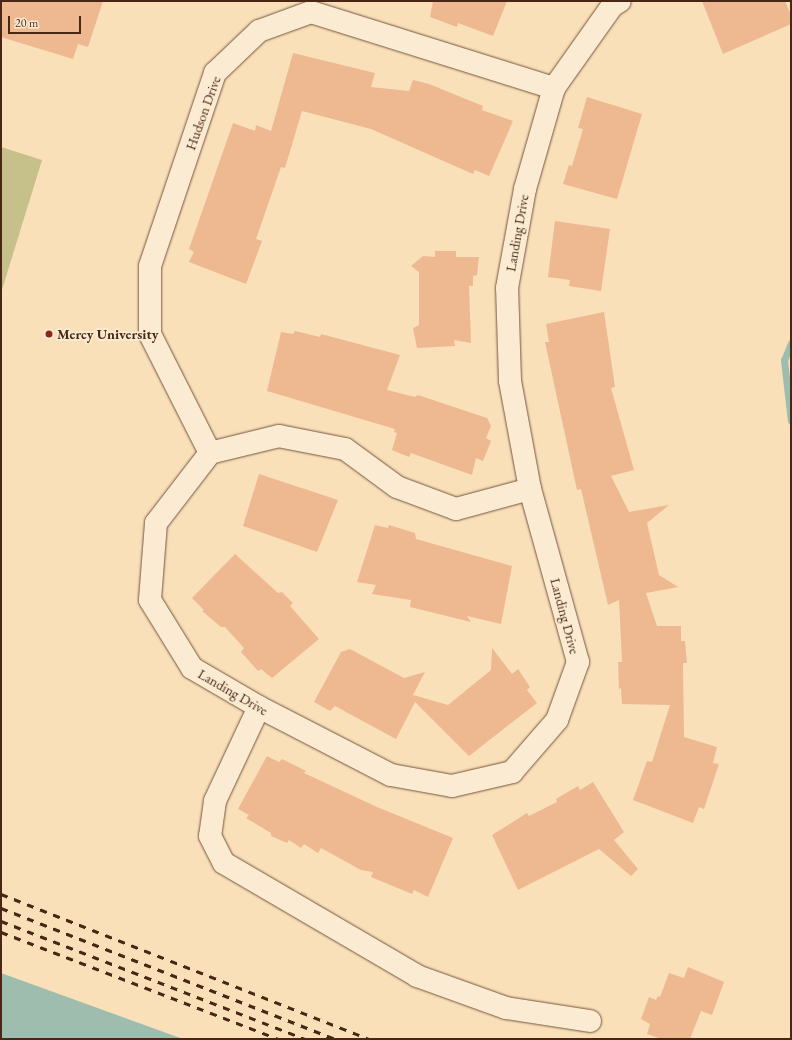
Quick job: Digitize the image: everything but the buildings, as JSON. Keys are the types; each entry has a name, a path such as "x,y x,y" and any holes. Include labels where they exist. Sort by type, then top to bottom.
{"street":[{"name":"Landing Drive","path":"210,453 156,523 150,600 192,668 258,708 391,775 452,786 512,772 557,720 578,662 530,490 510,381 507,288 525,189 554,88 612,6 620,1"},
{"name":"Hudson Drive","path":"210,453 150,334 150,266 215,73 258,31 312,12 554,88"},
{"path":"210,453 278,436 345,449 397,487 456,509 530,490"},
{"path":"258,708 215,801 210,836 224,863 417,976 506,1008 590,1021"}],"shaded area":[{"path":"1,147 42,160 1,293"},
{"path":"1,973 183,1039 1,1039"}],"waterway":[{"path":"791,343 784,360 791,421"}],"railway":[{"path":"1,894 370,1039"},
{"path":"1,908 335,1039"},
{"path":"1,921 305,1039"},
{"path":"1,932 278,1039"}],"place":[{"name":"Mercy University","path":"49,334"}]}
